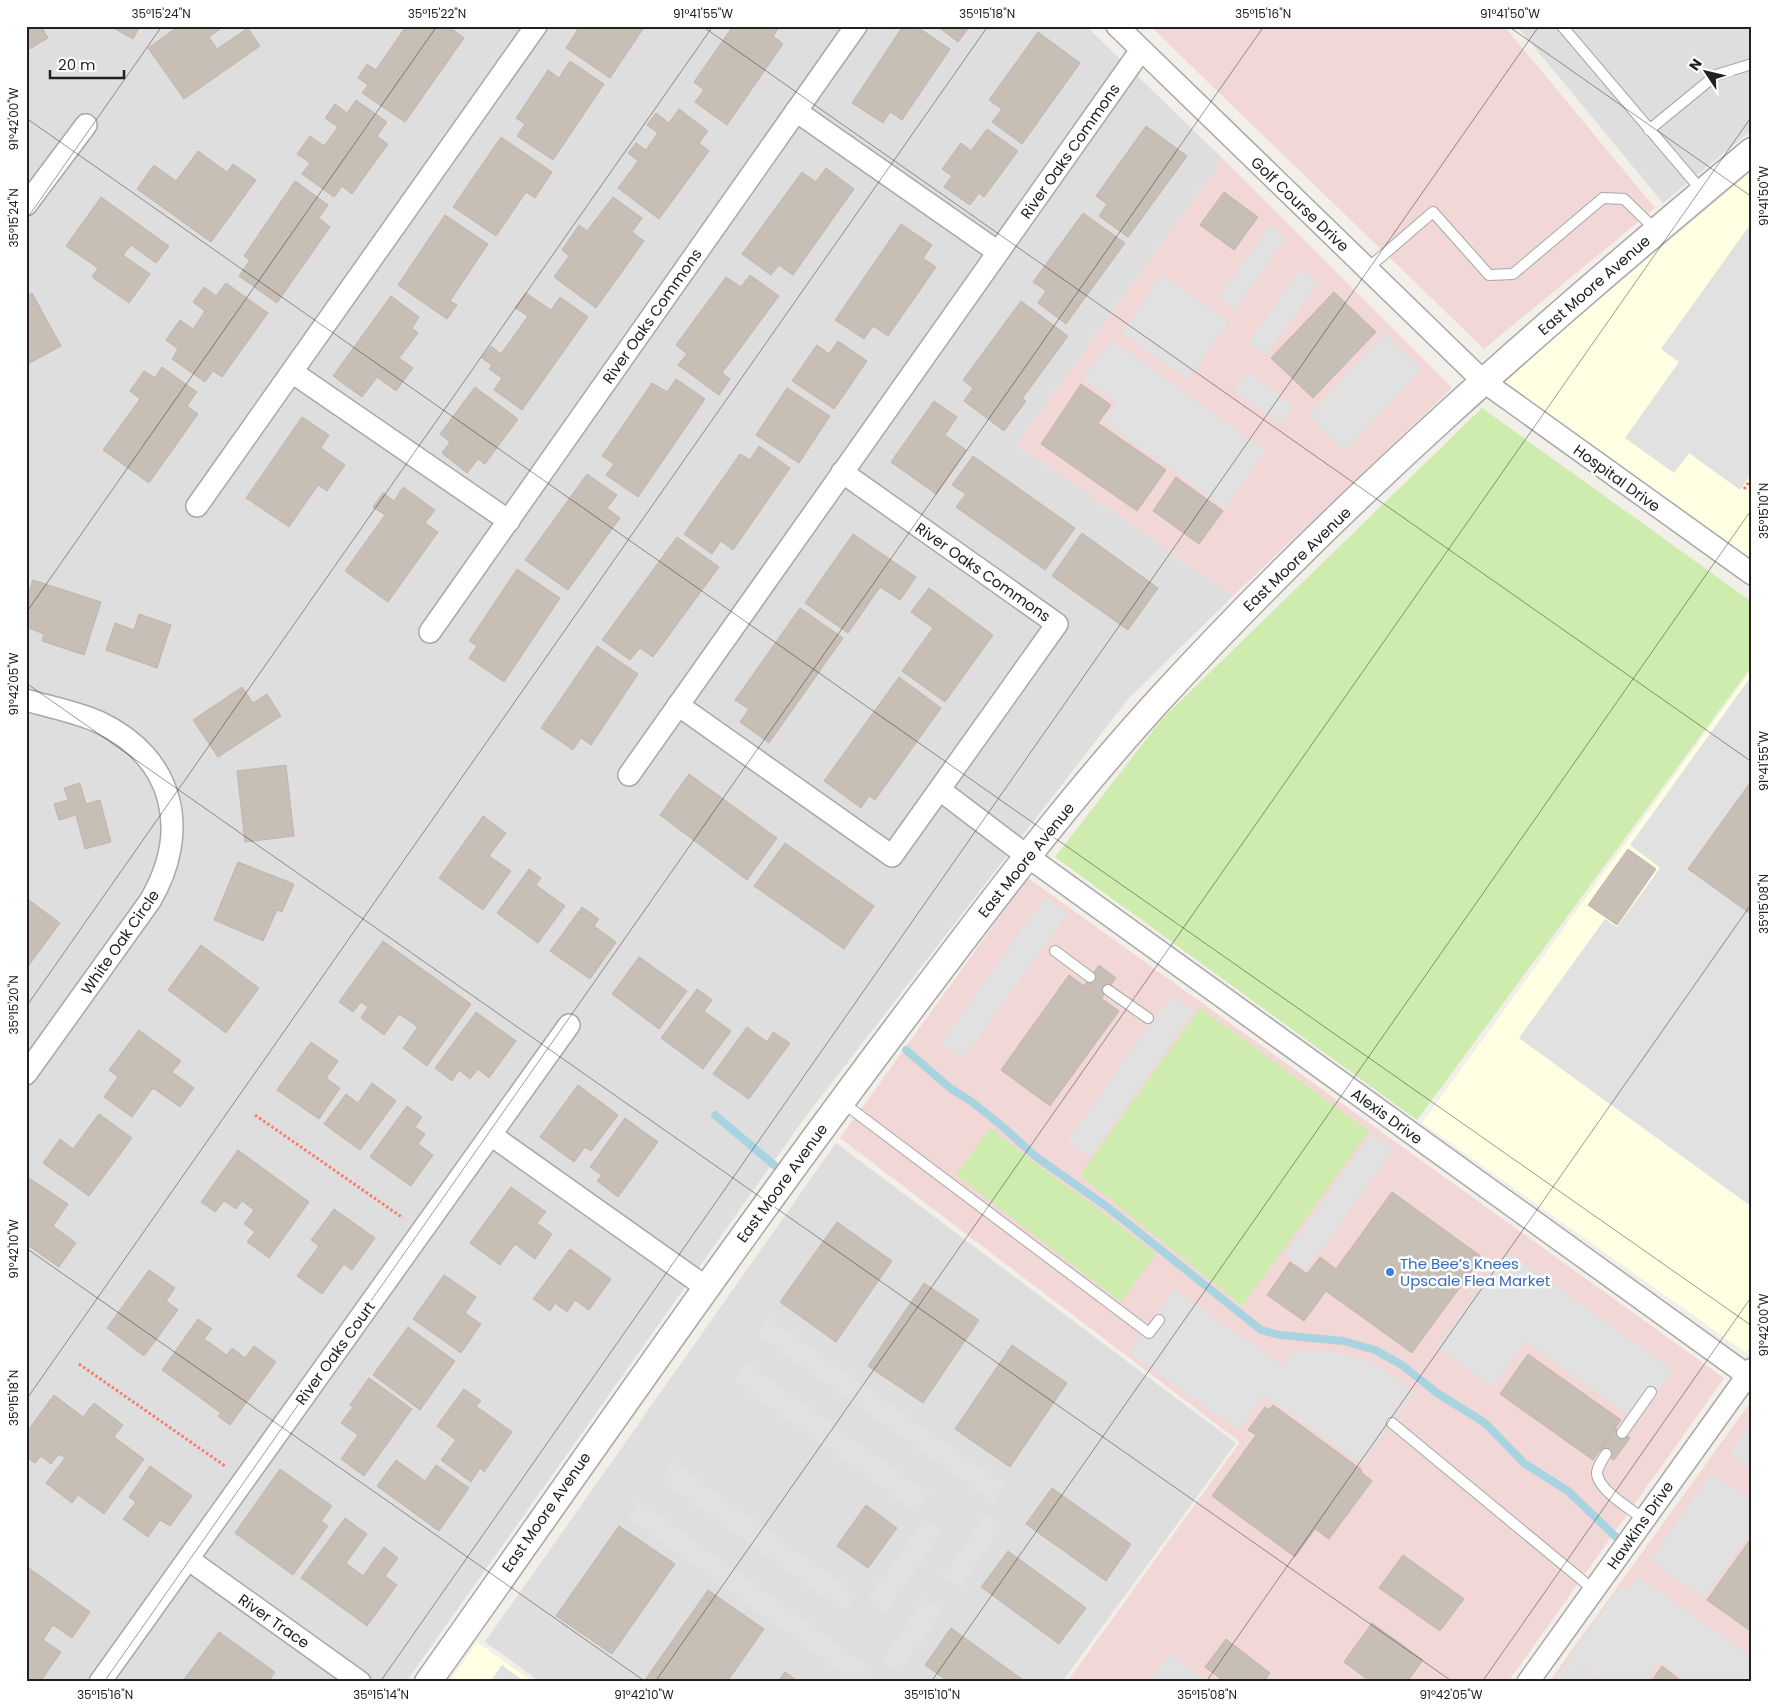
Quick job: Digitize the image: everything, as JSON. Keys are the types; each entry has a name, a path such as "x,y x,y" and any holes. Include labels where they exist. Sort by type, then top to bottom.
{"street":[{"path":"197,506 536,26"},
{"name":"River Oaks Commons","path":"430,632 856,26"},
{"name":"Golf Course Drive","path":"1117,26 1483,381"},
{"name":"River Oaks Commons","path":"629,775 1141,50"},
{"path":"796,111 998,252"},
{"path":"26,205 86,125"},
{"name":"East Moore Avenue","path":"428,1682 585,1457 841,1102 1027,856 1157,703 1258,595 1483,381 1752,151"},
{"path":"292,372 509,521"},
{"name":"Hospital Drive","path":"1483,381 1752,574"},
{"name":"River Oaks Commons","path":"678,705 892,856 1057,624 842,472"},
{"name":"White Oak Circle","path":"26,700 98,721 120,733 140,751 153,765 164,782 172,808 173,833 164,874 150,901 26,1074"},
{"path":"940,790 1027,856"},
{"name":"Alexis Drive","path":"1027,856 1749,1372"},
{"name":"River Oaks Court","path":"100,1682 570,1025"},
{"path":"490,1135 707,1288"},
{"name":"Hawkins Drive","path":"1528,1682 1749,1372"},
{"name":"River Trace","path":"188,1559 360,1682"}],"lane":[{"path":"1562,26 1702,192"},
{"path":"1649,130 1716,76 1752,64"},
{"path":"1367,269 1433,212 1489,275 1513,274 1604,198 1624,199 1657,231"},
{"path":"1055,951 1090,977"},
{"path":"1108,990 1148,1018"},
{"path":"841,1102 1149,1334 1159,1320"},
{"path":"1622,1432 1650,1392"},
{"path":"1392,1423 1594,1590"},
{"path":"1606,1454 1597,1472 1598,1481 1605,1489 1644,1519"}],"path":[{"path":"1744,489 1752,478"},
{"path":"255,1116 422,1232"},
{"path":"79,1364 244,1480"}],"shaded area":[{"path":"26,26 1086,26 1223,159 1017,444 1233,596 1128,699 803,1120 406,1682 26,1682"},
{"path":"1150,26 1504,26 1655,208 1484,349"},
{"path":"1517,26 1752,26 1752,130 1663,203"},
{"path":"1223,159 1452,388 1233,596 1017,444"},
{"path":"1752,171 1752,560 1503,381"},
{"path":"1752,222 1752,473 1740,490 1689,453 1674,473 1625,438 1679,362 1661,349"},
{"path":"1270,225 1287,237 1235,310 1218,297"},
{"path":"1300,270 1317,283 1266,355 1248,343"},
{"path":"1162,274 1229,322 1188,380 1121,333"},
{"path":"1385,334 1422,369 1345,451 1308,416"},
{"path":"1112,340 1266,451 1225,509 1103,421 1116,403 1083,379"},
{"path":"1247,372 1294,406 1282,424 1234,390"},
{"path":"1752,669 1752,1343 1745,1352 1422,1123"},
{"path":"1752,675 1752,780 1688,869 1752,915 1752,1207 1519,1038 1605,919 1617,927 1660,868 1630,845"},
{"path":"1028,878 1724,1378 1508,1682 1067,1682 1240,1442 840,1138"},
{"path":"1045,897 1068,913 963,1059 941,1043"},
{"path":"1172,994 1194,1011 1090,1157 1067,1141"},
{"path":"1372,1133 1394,1149 1306,1270 1284,1254"},
{"path":"836,1143 1236,1443 1062,1682 541,1682 485,1642"},
{"path":"1507,1251 1673,1370 1637,1421 1525,1341 1493,1387 1437,1347"},
{"path":"1174,1289 1283,1366 1292,1352 1316,1350 1346,1354 1373,1363 1395,1376 1413,1392 1362,1465 1263,1395 1238,1430 1128,1352"},
{"path":"769,1318 1005,1485 993,1502 757,1335"},
{"path":"746,1362 929,1493 915,1512 733,1381"},
{"path":"1752,1400 1752,1682 1549,1682"},
{"path":"1752,1422 1752,1470 1729,1453"},
{"path":"674,1462 857,1594 844,1612 661,1481"},
{"path":"1711,1473 1752,1502 1752,1531 1704,1598 1650,1560"},
{"path":"640,1501 874,1670 866,1682 854,1682 628,1518"},
{"path":"987,1513 1004,1526 959,1588 942,1576"},
{"path":"924,1519 942,1532 885,1613 867,1600"},
{"path":"1638,1576 1752,1658 1752,1682 1689,1682 1659,1661 1645,1682 1603,1682 1569,1658 1621,1585 1629,1590"},
{"path":"925,1598 943,1611 899,1672 881,1660"},
{"path":"477,1642 533,1682 449,1682"},
{"path":"1169,1654 1208,1682 1149,1682"},
{"path":"1569,1659 1600,1682 1561,1682 1555,1678"},
{"path":"502,1665 525,1682 490,1682"}],"green space":[{"path":"1482,408 1752,602 1752,666 1417,1120 1055,857 1162,719"},
{"path":"1200,1008 1369,1131 1242,1306 1080,1175"},
{"path":"990,1128 1156,1254 1121,1302 956,1175"}],"building":[{"path":"26,26 41,26 48,38 26,51"},
{"path":"110,26 140,26 133,39"},
{"path":"179,26 224,26 209,37 217,49 248,28 260,46 184,99 148,48"},
{"path":"406,26 448,26 464,38 405,122 362,93 368,85 358,78 367,64 376,70"},
{"path":"580,26 645,26 610,78 566,48"},
{"path":"733,26 780,26 773,36 783,44 727,125 695,102 704,90 694,82"},
{"path":"903,26 916,26 950,49 902,120 890,112 883,123 852,103"},
{"path":"937,26 970,26 958,42"},
{"path":"1038,32 1080,63 1022,144 992,122 1002,109 989,100"},
{"path":"570,61 604,84 553,160 517,136 525,124 516,118 548,70 559,78"},
{"path":"356,100 387,122 377,136 388,144 352,194 342,186 334,197 302,174 310,163 297,154 310,136 324,146 338,127 325,118 335,104 347,113"},
{"path":"679,109 708,131 699,143 709,151 659,219 618,188 638,161 628,153 636,143 646,150 658,133 647,125 656,113 669,123"},
{"path":"1146,126 1187,156 1128,237 1099,216 1107,204 1096,196"},
{"path":"987,129 1018,151 984,197 979,193 970,205 944,187 952,176 942,169 961,143 971,151"},
{"path":"501,137 552,172 535,198 526,192 496,236 453,207"},
{"path":"198,151 227,172 233,164 256,180 211,242 137,189 154,165 176,181"},
{"path":"826,168 854,189 793,275 779,265 771,275 742,254 802,172 816,182"},
{"path":"295,181 328,205 319,218 330,227 277,303 239,276 250,260 244,256"},
{"path":"1224,192 1258,217 1234,250 1200,225"},
{"path":"101,197 169,246 156,263 131,245 123,255 150,274 129,303 92,277 98,268 66,246"},
{"path":"613,197 642,218 632,232 644,241 596,308 554,277 569,256 562,250 579,225 587,231"},
{"path":"1083,213 1125,243 1066,324 1038,303 1046,291 1033,282"},
{"path":"445,215 488,244 450,301 457,305 447,319 398,285"},
{"path":"901,224 932,245 923,258 936,267 888,336 873,326 864,339 835,320"},
{"path":"750,275 779,296 722,373 730,379 719,395 678,365 687,354 676,345 726,277 741,287"},
{"path":"226,283 268,313 222,377 213,371 205,382 172,359 178,349 166,340 180,320 193,329 205,311 193,302 204,287 216,296"},
{"path":"1334,292 1376,332 1313,398 1271,358"},
{"path":"32,293 61,346 26,365 26,296"},
{"path":"526,293 551,310 560,297 588,317 522,410 494,390 502,378 489,369 492,365 482,358 491,346 501,354 528,316 515,308"},
{"path":"391,296 419,317 412,328 418,333 399,358 413,368 396,391 377,377 362,397 333,376"},
{"path":"1021,301 1068,336 1022,399 1026,401 1004,431 964,401 973,388 963,380"},
{"path":"838,341 867,361 834,409 792,381 817,345 829,354"},
{"path":"162,367 197,392 187,406 198,414 149,483 103,450 140,399 130,391 144,371 155,378"},
{"path":"676,379 705,399 638,497 606,475 614,464 602,456 652,383 667,392"},
{"path":"1081,384 1111,405 1098,423 1166,470 1137,511 1041,444"},
{"path":"475,387 518,419 485,464 478,459 467,473 442,453 450,442 440,434"},
{"path":"787,388 830,416 799,463 756,435"},
{"path":"934,401 957,417 945,435 966,450 936,494 891,462"},
{"path":"302,417 329,435 321,448 345,465 327,491 318,485 289,527 246,498"},
{"path":"759,446 790,468 733,550 721,541 712,554 684,534 740,454 750,460"},
{"path":"973,456 1075,528 1045,570 956,507 966,494 952,485"},
{"path":"587,474 617,495 607,508 620,518 568,590 525,560"},
{"path":"1176,477 1223,511 1199,544 1153,511"},
{"path":"403,487 435,510 425,523 438,532 388,602 345,571 385,515 373,507 383,493 394,501"},
{"path":"1082,533 1158,588 1128,630 1052,576"},
{"path":"853,534 916,577 900,600 880,587 848,633 805,603"},
{"path":"677,537 719,567 653,657 640,648 630,660 602,640"},
{"path":"517,569 560,598 504,682 469,658 477,646 469,641"},
{"path":"33,580 101,602 84,655 42,641 44,634 26,627 26,599"},
{"path":"929,588 993,635 945,702 902,671 933,628 911,612"},
{"path":"800,608 843,638 769,743 740,722 749,709 735,700"},
{"path":"139,614 171,625 157,668 106,650 115,623 134,630"},
{"path":"597,646 638,674 591,745 581,738 573,750 541,728"},
{"path":"899,677 941,708 875,800 869,796 861,808 824,781"},
{"path":"242,687 253,703 267,694 281,716 218,757 193,720"},
{"path":"286,765 294,836 245,842 237,771"},
{"path":"689,774 777,838 747,880 660,815"},
{"path":"1752,780 1752,915 1688,869"},
{"path":"80,783 86,804 100,800 111,842 85,849 76,815 59,820 54,804 68,800 64,788"},
{"path":"483,816 506,833 489,856 511,871 483,910 439,878"},
{"path":"785,843 874,906 844,949 754,886"},
{"path":"1628,849 1656,869 1617,925 1588,905"},
{"path":"238,862 294,884 282,912 277,910 263,941 214,920"},
{"path":"529,869 541,878 536,885 565,906 538,943 497,913"},
{"path":"26,898 60,923 26,969"},
{"path":"582,907 599,919 594,926 616,942 590,979 550,951"},
{"path":"383,941 471,1004 427,1066 403,1048 418,1027 399,1014 384,1035 361,1018 368,1007 361,1002 353,1012 339,1002"},
{"path":"201,945 259,988 226,1033 168,990"},
{"path":"639,957 687,991 659,1029 612,994"},
{"path":"1099,965 1116,978 1101,999 1084,986"},
{"path":"1069,975 1119,1011 1050,1106 1001,1070"},
{"path":"697,989 712,1000 704,1011 731,1031 703,1069 661,1038"},
{"path":"476,1012 516,1041 489,1078 478,1069 470,1079 459,1070 452,1081 435,1068"},
{"path":"747,1027 767,1042 773,1032 790,1043 749,1099 713,1074"},
{"path":"139,1030 181,1061 172,1072 194,1088 180,1107 153,1088 132,1117 104,1097 118,1077 109,1070"},
{"path":"311,1042 338,1061 326,1078 340,1088 319,1119 277,1090"},
{"path":"372,1083 396,1101 360,1150 324,1124 346,1094 358,1103"},
{"path":"578,1085 618,1115 591,1151 585,1147 574,1162 540,1137"},
{"path":"407,1106 422,1117 415,1127 425,1134 418,1144 433,1155 411,1186 370,1157"},
{"path":"99,1114 132,1138 89,1196 43,1163 60,1139 73,1149"},
{"path":"625,1118 658,1142 618,1197 597,1181 602,1175 590,1167"},
{"path":"238,1150 309,1202 269,1258 247,1242 255,1232 244,1224 254,1210 242,1201 236,1209 224,1201 215,1212 201,1202"},
{"path":"29,1178 68,1204 53,1226 76,1243 59,1267 26,1244 26,1183"},
{"path":"511,1187 546,1212 537,1223 552,1234 535,1259 515,1244 500,1265 470,1243"},
{"name":"The Bee’s Knees Upscale Flea Market","path":"1392,1192 1482,1257 1412,1353 1326,1291 1304,1321 1267,1295 1290,1262 1307,1274 1320,1257 1336,1269"},
{"path":"334,1209 375,1238 352,1270 344,1264 322,1294 297,1276 319,1246 311,1240"},
{"path":"837,1222 892,1261 836,1342 780,1302"},
{"path":"570,1249 611,1279 589,1310 575,1300 567,1312 555,1303 550,1311 533,1299"},
{"path":"149,1270 175,1288 166,1301 178,1310 144,1356 107,1328"},
{"path":"444,1275 476,1297 465,1313 481,1324 461,1353 413,1319"},
{"path":"924,1283 979,1320 923,1403 868,1366"},
{"path":"198,1319 212,1329 204,1339 227,1355 232,1348 245,1358 254,1346 276,1362 230,1425 218,1416 221,1413 162,1370"},
{"path":"408,1327 455,1361 420,1410 373,1375"},
{"path":"1012,1345 1067,1383 1010,1467 955,1429"},
{"path":"1528,1354 1621,1420 1593,1460 1500,1394"},
{"path":"369,1378 412,1409 364,1476 341,1459 358,1435 341,1423 353,1407 350,1405"},
{"path":"464,1389 481,1401 476,1406 512,1432 484,1472 480,1468 471,1482 441,1460 456,1440 437,1426"},
{"path":"54,1395 83,1417 94,1403 123,1425 114,1437 144,1459 104,1514 78,1495 72,1503 46,1483 65,1458 59,1454 51,1464 41,1456 35,1463 26,1457 26,1433"},
{"path":"1273,1405 1362,1470 1361,1472 1372,1481 1329,1539 1315,1529 1295,1557 1212,1496 1256,1435 1248,1430 1265,1407 1269,1410"},
{"path":"1615,1428 1630,1438 1614,1460 1600,1450"},
{"path":"396,1460 425,1481 436,1465 469,1488 439,1531 377,1486"},
{"path":"150,1466 192,1496 170,1526 160,1520 148,1537 123,1519 136,1502 129,1497"},
{"path":"280,1469 332,1506 321,1521 328,1526 293,1575 235,1533"},
{"path":"1052,1488 1131,1544 1106,1581 1026,1524"},
{"path":"866,1505 897,1528 868,1568 837,1546"},
{"path":"345,1518 367,1534 346,1563 363,1576 384,1547 398,1558 385,1576 397,1585 367,1626 301,1578"},
{"path":"619,1526 675,1564 612,1654 556,1616"},
{"path":"1752,1537 1752,1632 1707,1600"},
{"path":"1008,1551 1086,1608 1059,1644 981,1587"},
{"path":"1403,1555 1464,1599 1440,1631 1379,1588"},
{"path":"26,1566 90,1612 72,1638 53,1625 43,1640 61,1652 40,1682 26,1682"},
{"path":"708,1590 764,1629 727,1682 648,1682 645,1680"},
{"path":"1372,1623 1423,1660 1407,1682 1371,1682 1344,1662"},
{"path":"951,1628 1026,1682 949,1682 925,1665"},
{"path":"219,1632 275,1672 268,1682 182,1682"},
{"path":"1226,1639 1270,1673 1264,1682 1225,1682 1205,1667"},
{"path":"1662,1666 1683,1682 1651,1682"},
{"path":"785,1672 799,1682 778,1682"}],"waterway":[{"path":"906,1050 950,1088 972,1102 1002,1126 1035,1156 1106,1206 1261,1330 1280,1335 1343,1341 1375,1350 1402,1365 1437,1393 1485,1423 1525,1464 1568,1491 1615,1536"},
{"path":"715,1115 774,1165"}],"place":[{"name":"The Bee’s Knees Upscale Flea Market","path":"1390,1272"}]}
